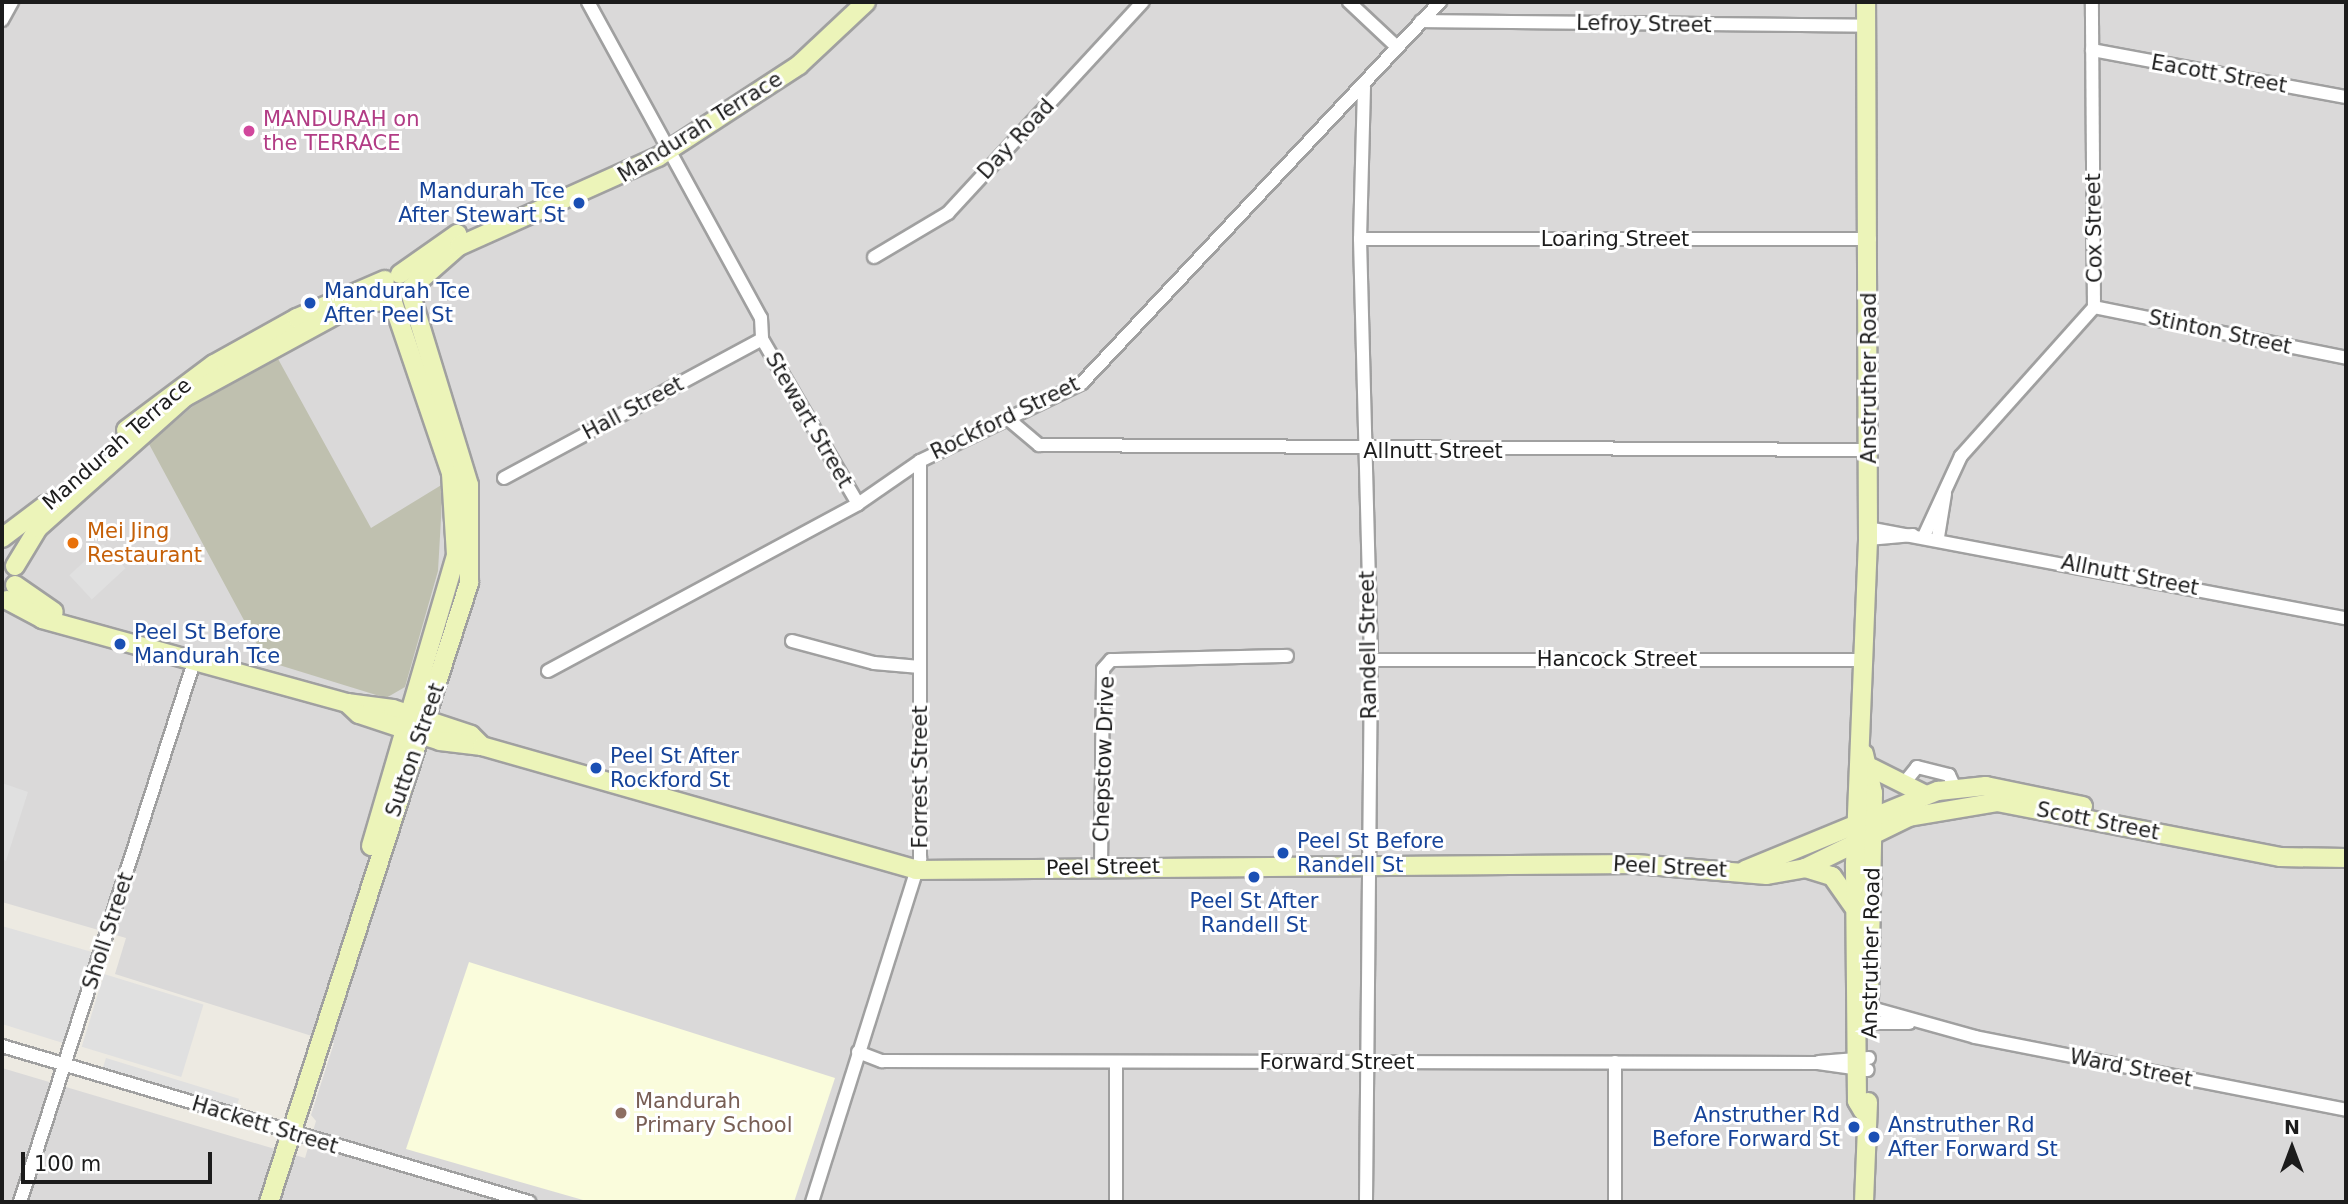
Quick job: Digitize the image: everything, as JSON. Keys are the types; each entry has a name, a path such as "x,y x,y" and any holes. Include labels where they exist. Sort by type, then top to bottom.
{"main road":[{"name":"Mandurah Terrace","path":"666,147 808,45 849,2"},
{"name":"Mandurah Terrace","path":"15,566 38,528 185,397 354,305 391,300 401,284 444,240 666,147 799,65 866,2"},
{"name":"Anstruther Road","path":"1863,1005 1873,836 1863,660 1868,533 1870,239 1866,2"},
{"name":"Mandurah Terrace","path":"2,538 173,391 297,318 401,284"},
{"name":"Sutton Street","path":"269,1202 286,1131 472,551 469,485 401,284"},
{"name":"Sutton Street","path":"391,300 451,473 456,555 451,618"},
{"path":"2,548 15,566 8,596"},
{"name":"Peel Street","path":"8,596 41,606 99,631 416,724 468,748 482,746 916,870 1636,864 1767,875 1805,868 1856,844"},
{"name":"Anstruther Road","path":"1864,1202 1864,1024 1856,912 1856,824 1857,771 1868,761"},
{"path":"1868,761 1924,794"},
{"name":"Scott Street","path":"1856,824 1873,814 1924,794 1955,788 2010,789 2293,848 2346,847"},
{"name":"Scott Street","path":"1856,844 1921,814 1997,802 2280,857 2346,858"},
{"name":"Peel Street","path":"1741,871 1856,824"},
{"path":"1805,868 1842,885 1856,912"},
{"name":"Sutton Street","path":"257,1202 286,1131"}],"street":[{"path":"2,20 12,2"},
{"name":"Stewart Street","path":"588,2 761,318 762,339 858,504"},
{"name":"Day Road","path":"874,257 948,212 1143,2"},
{"path":"1349,2 1397,47"},
{"name":"Rockford Street","path":"548,671 858,504 920,461 1082,383 1364,87 1440,2"},
{"name":"Cox Street","path":"1925,536 1948,484 1969,447 2094,307 2092,2"},
{"name":"Lefroy Street","path":"1421,21 1866,26"},
{"name":"Eacott Street","path":"2092,50 2346,97"},
{"name":"Randell Street","path":"1364,87 1360,239 1363,451 1371,660 1366,1202"},
{"name":"Loaring Street","path":"1360,239 1870,239"},
{"name":"Stinton Street","path":"2094,307 2346,358"},
{"name":"Hall Street","path":"504,478 762,339"},
{"name":"Allnutt Street","path":"1007,418 1039,445 1363,451 1868,450"},
{"name":"Forrest Street","path":"812,1202 916,870 920,461"},
{"name":"Allnutt Street","path":"1868,533 1925,536 2346,618"},
{"path":"792,641 874,663 920,667"},
{"name":"Chepstow Drive","path":"1101,867 1103,669 1111,660 1287,656"},
{"name":"Sholl Street","path":"20,1202 195,659"},
{"name":"Hancock Street","path":"1371,660 1863,660"},
{"path":"1905,782 1917,767 1949,775 1955,788"},
{"name":"Ward Street","path":"1863,1005 1917,1023 2346,1110"},
{"name":"Ward Street","path":"1864,1024 1917,1023"},
{"name":"Hackett Street","path":"2,1046 286,1131 489,1197 529,1202"},
{"name":"Forward Street","path":"858,1052 882,1062 1863,1064"},
{"path":"1615,1062 1615,1202"},
{"path":"1116,1063 1116,1202"}],"shaded area":[{"path":"2,2 2346,2 2346,1202 2,1202 2,1068 305,1158 316,1121 311,1115 334,1043 115,974 126,938 2,902"},
{"path":"277,357 371,528 443,484 438,571 405,687 386,698 266,661 149,444 200,400"},
{"path":"103,544 126,568 92,600 69,575"},
{"path":"2,783 28,792 6,861 2,859"},
{"path":"2,926 92,952 63,1043 2,1024"},
{"name":"Mandurah Primary School","path":"469,962 835,1078 794,1202 590,1202 406,1149"},
{"path":"104,974 203,1004 181,1077 82,1047"},
{"path":"106,1058 239,1099 236,1108 103,1068"}],"place":[{"name":"MANDURAH on the TERRACE","path":"249,131"},
{"name":"Mandurah Tce After Stewart St","path":"579,203"},
{"name":"Mandurah Tce After Peel St","path":"310,303"},
{"name":"Mei Jing Restaurant","path":"73,543"},
{"name":"Peel St Before Mandurah Tce","path":"120,644"},
{"name":"Peel St After Rockford St","path":"596,768"},
{"name":"Peel St Before Randell St","path":"1283,853"},
{"name":"Peel St After Randell St","path":"1254,877"},
{"name":"Mandurah Primary School","path":"621,1113"},
{"name":"Anstruther Rd Before Forward St","path":"1854,1127"},
{"name":"Anstruther Rd After Forward St","path":"1874,1137"}]}
